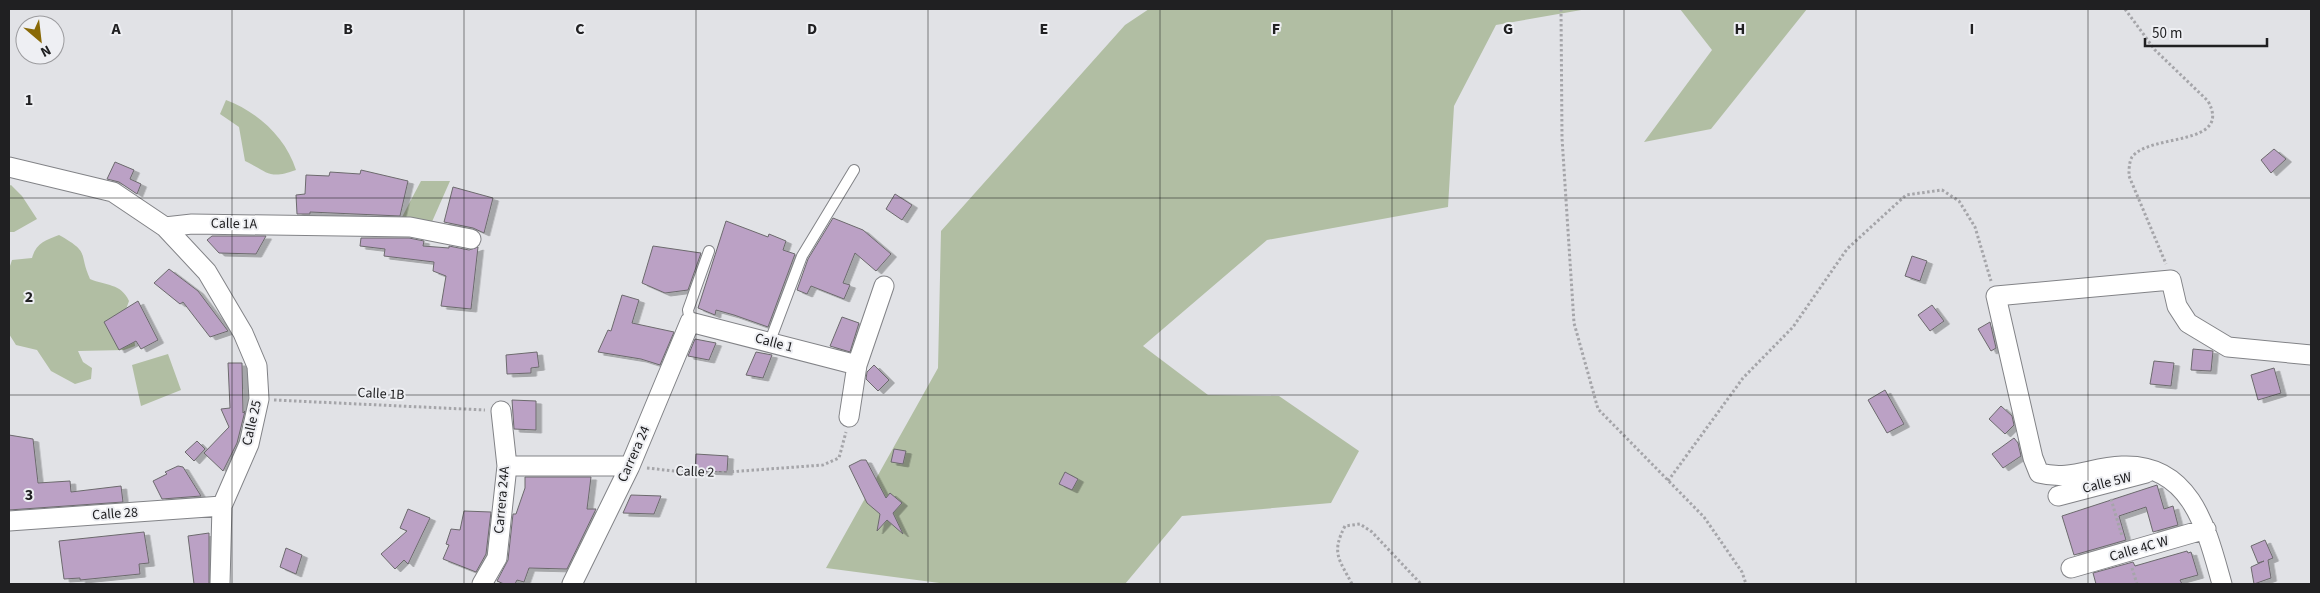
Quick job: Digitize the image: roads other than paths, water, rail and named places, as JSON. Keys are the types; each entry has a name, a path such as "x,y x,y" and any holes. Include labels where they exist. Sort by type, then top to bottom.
{"street":[{"path":"9,167 113,192 165,227"},
{"name":"Calle 1A","path":"165,227 192,224 401,227 471,239"},
{"name":"Calle 25","path":"165,227 207,272 243,334 257,366 259,399 249,444 222,506 220,584"},
{"path":"2222,584 2206,529 2185,491 2157,470 2122,466 2056,477 2039,473 1996,296 2171,280 2177,306 2188,323 2228,346 2311,355"},
{"path":"848,417 857,365 884,286"},
{"name":"Calle 1","path":"690,322 770,341 857,365"},
{"name":"Carrera 24","path":"572,584 630,466 690,322"},
{"name":"Carrera 24A","path":"482,584 496,558 507,466 501,411"},
{"path":"507,466 630,466"},
{"name":"Calle 5W","path":"2058,496 2157,470"},
{"name":"Calle 28","path":"9,521 222,506"},
{"name":"Calle 4C W","path":"2071,568 2206,529"}],"lane":[{"path":"770,341 802,256 854,170"},
{"path":"690,322 688,310 709,251"}]}
